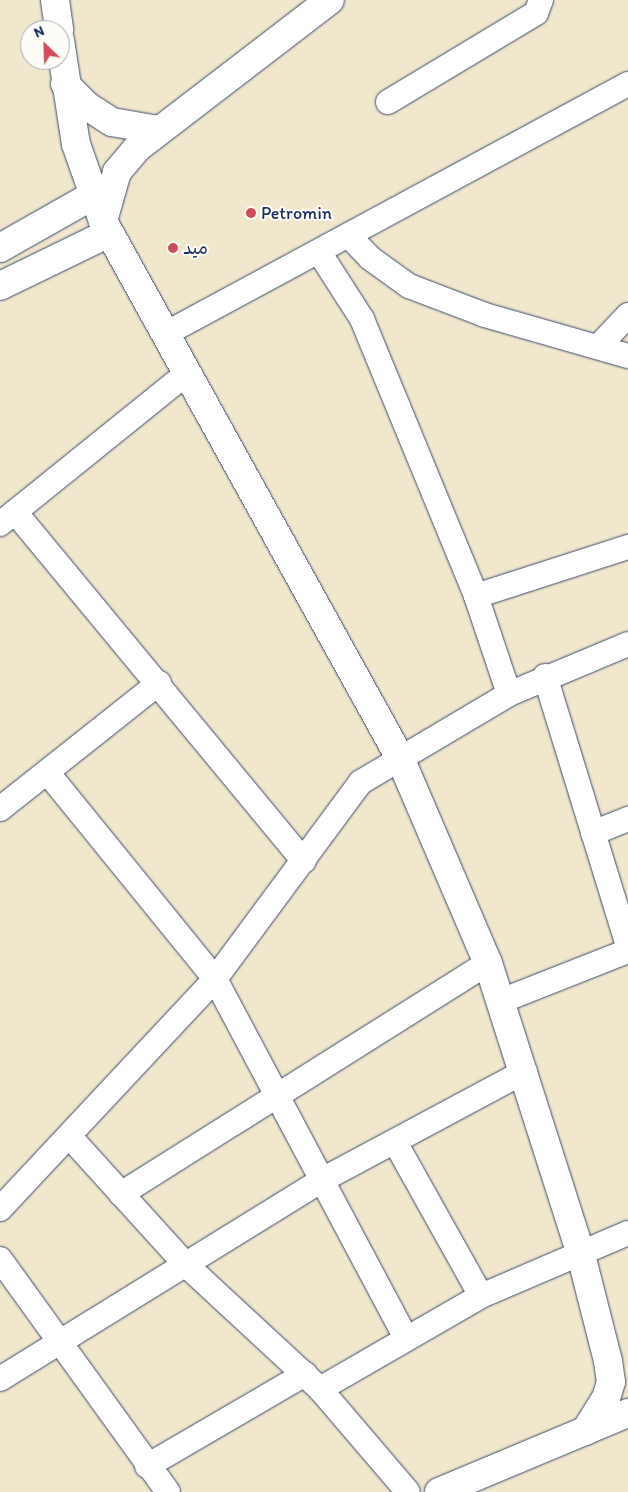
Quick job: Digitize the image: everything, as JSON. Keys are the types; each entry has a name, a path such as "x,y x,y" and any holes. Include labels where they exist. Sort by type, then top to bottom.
{"street":[{"path":"55,0 58,20"},
{"path":"0,286 106,227 117,172 158,130 330,0"},
{"path":"388,102 536,13 541,0"},
{"path":"63,70 76,144 92,196 106,227 400,758 488,963 525,1071 581,1255 610,1382 585,1432"},
{"path":"65,84 87,106 112,122 158,130"},
{"path":"165,334 628,84"},
{"path":"0,248 92,196"},
{"path":"349,236 370,258 410,286 485,315 628,356"},
{"path":"319,252 362,319 476,596 508,694"},
{"path":"598,347 628,315"},
{"path":"187,372 8,518 159,683 304,861"},
{"path":"476,596 628,547"},
{"path":"0,1209 70,1137 215,979 361,782 508,694 544,676 628,644"},
{"path":"544,676 628,945"},
{"path":"0,809 159,683"},
{"path":"47,772 215,979 324,1179 405,1336"},
{"path":"593,833 628,819"},
{"path":"501,1001 628,951"},
{"path":"121,1194 278,1093 488,963"},
{"path":"0,1379 324,1179 525,1071"},
{"path":"70,1137 185,1264 312,1381 408,1492"},
{"path":"395,1142 481,1296"},
{"path":"147,1466 481,1296 581,1255 628,1233"},
{"path":"581,1255 628,1363"},
{"path":"0,1259 62,1342 147,1466 168,1492"},
{"path":"440,1492 628,1413"}],"place":[{"name":"Petromin","path":"251,213"},
{"name":"ميد","path":"173,248"}]}
